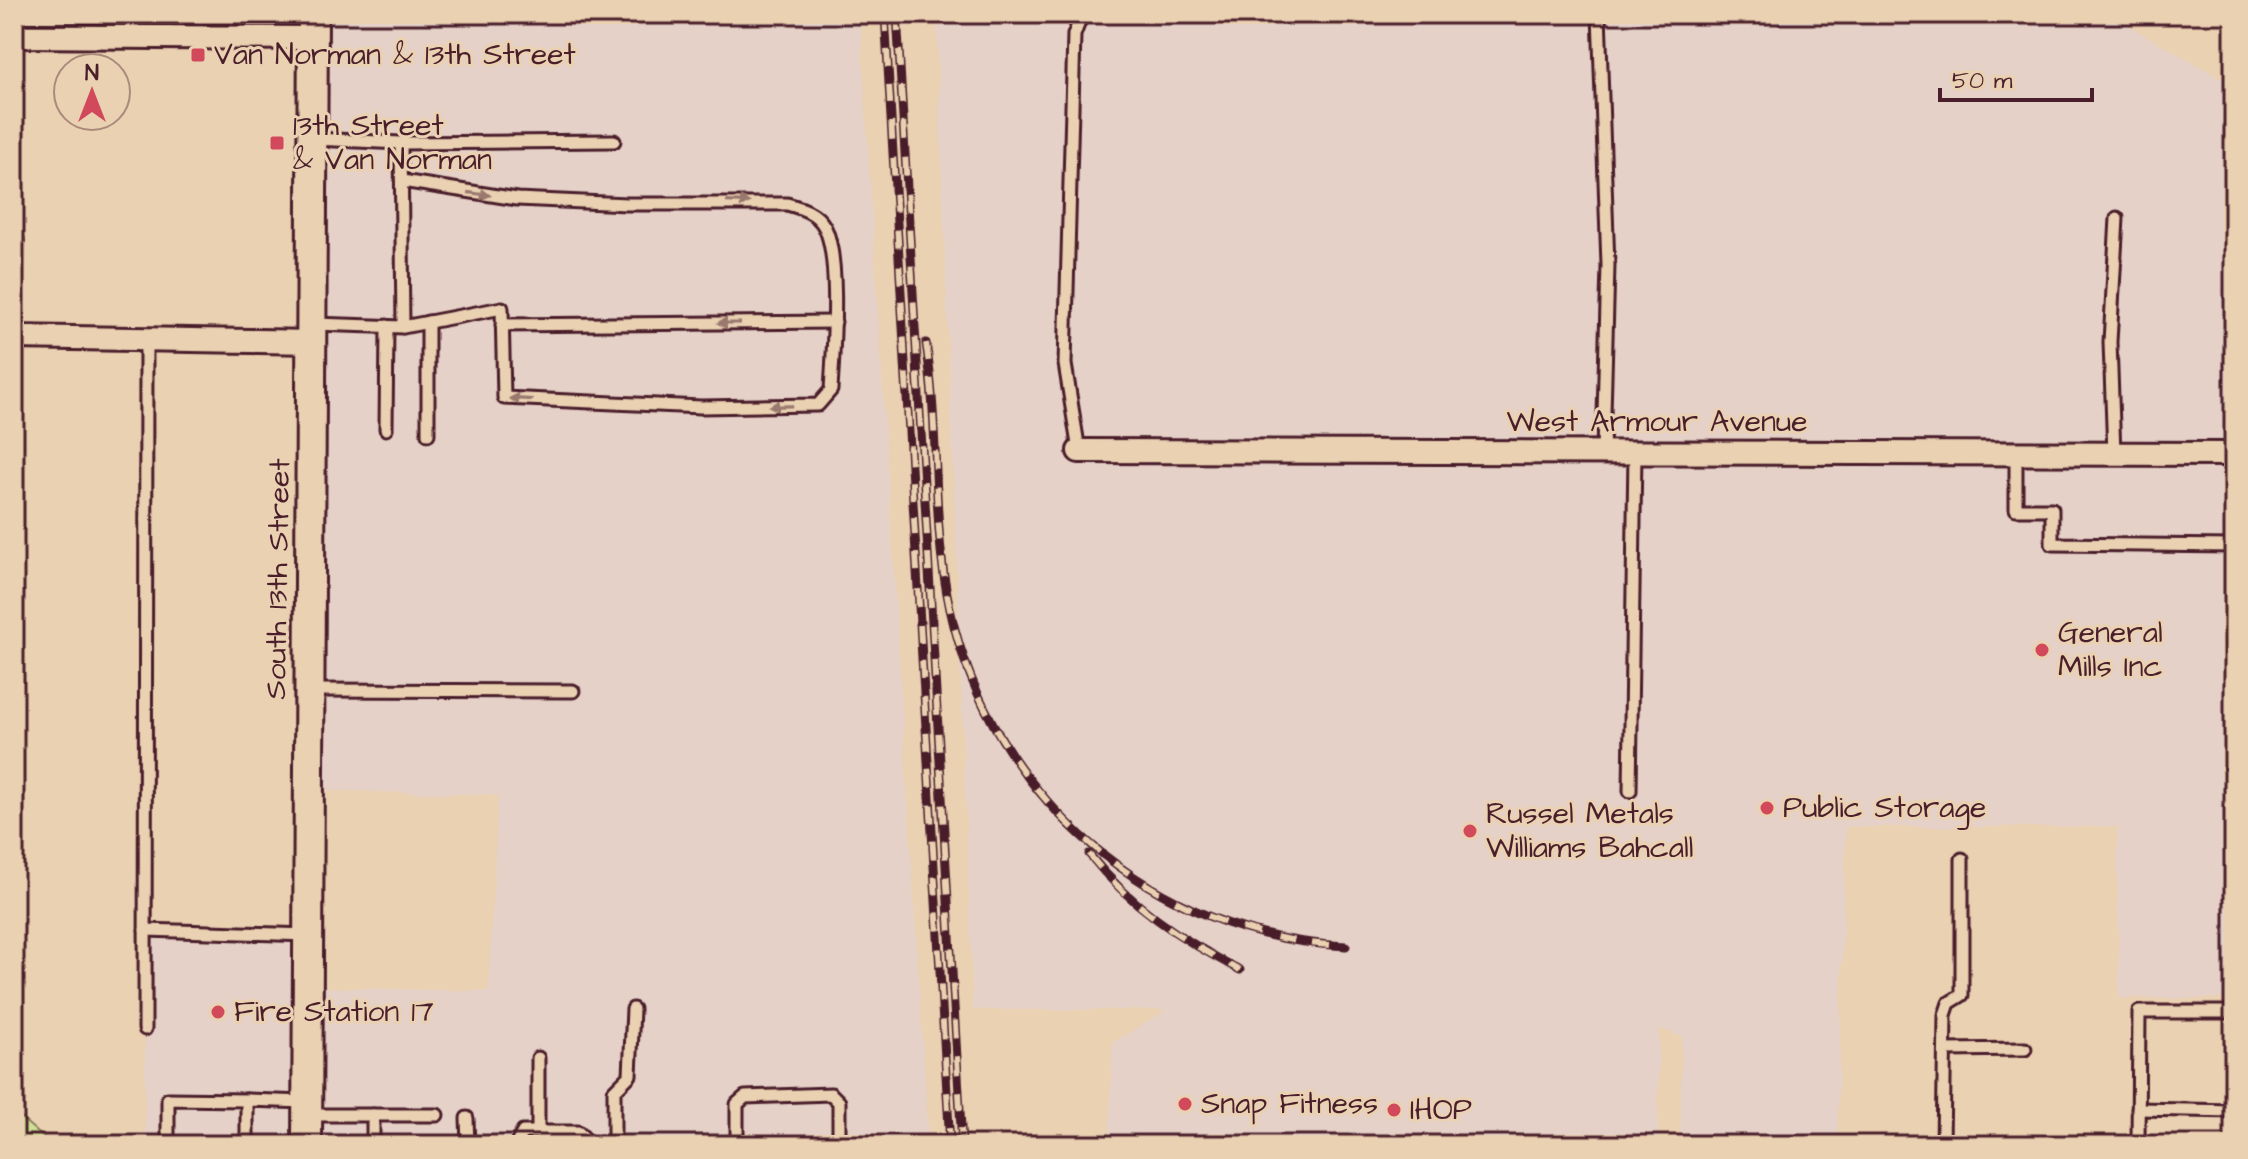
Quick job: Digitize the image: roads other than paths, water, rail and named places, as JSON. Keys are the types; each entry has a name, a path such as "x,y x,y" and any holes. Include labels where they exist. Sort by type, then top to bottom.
{"street":[{"path":"14,36 133,25 313,26"},
{"name":"South 13th Street","path":"307,1145 314,333 313,26"},
{"path":"14,337 146,339 314,333"},
{"name":"West Armour Avenue","path":"1079,451 2234,454"}],"lane":[{"path":"1079,451 1065,364 1074,35 1082,14"},
{"path":"1599,14 1608,265 1603,452"},
{"path":"314,139 401,143 614,141"},
{"path":"401,143 403,327"},
{"path":"314,333 403,327 502,308 504,398 701,407 818,405 831,390 835,322 833,274 824,226 808,210 787,204 700,201 627,204 517,199 402,181"},
{"path":"2114,454 2110,342 2117,218"},
{"path":"14,337 17,240"},
{"path":"428,322 428,434"},
{"path":"502,325 835,322"},
{"path":"386,429 387,326"},
{"path":"145,1029 146,339"},
{"path":"1630,791 1635,452"},
{"path":"2016,453 2016,509 2052,509 2052,544 2234,546"},
{"path":"311,690 573,691"},
{"path":"1943,1145 1945,1015 1949,1003 1962,995 1962,859"},
{"path":"145,930 310,935"},
{"path":"614,1145 614,1091 630,1075 633,1009"},
{"path":"2138,1145 2139,1012 2234,1012"},
{"path":"1945,1050 2025,1049"},
{"path":"538,1058 538,1132"},
{"path":"737,1145 737,1104 745,1097 831,1094 839,1102 839,1145"},
{"path":"168,1145 168,1099 247,1100 373,1115 437,1115"},
{"path":"247,1100 247,1145"},
{"path":"2138,1109 2234,1111"},
{"path":"373,1115 373,1145"},
{"path":"467,1118 468,1145"},
{"path":"516,1145 523,1132 578,1132 586,1140 586,1145"}],"waterway":[{"path":"2226,14 2234,19"}],"railway":[{"path":"885,14 950,1145"},
{"path":"897,14 962,1145"},
{"path":"926,343 940,543 950,609 971,677 1002,740 1043,796 1092,845 1148,885 1209,916 1276,937 1346,946"},
{"path":"1089,854 1122,890 1158,920 1240,970"}],"place":[{"name":"Van Norman & 13th Street","path":"198,55"},
{"name":"13th Street & Van Norman","path":"277,143"},
{"name":"General Mills Inc","path":"2042,650"},
{"name":"Public Storage","path":"1767,808"},
{"name":"Russel Metals Williams Bahcall","path":"1470,831"},
{"name":"Fire Station 17","path":"218,1012"},
{"name":"Snap Fitness","path":"1185,1104"},
{"name":"IHOP","path":"1394,1110"}]}
